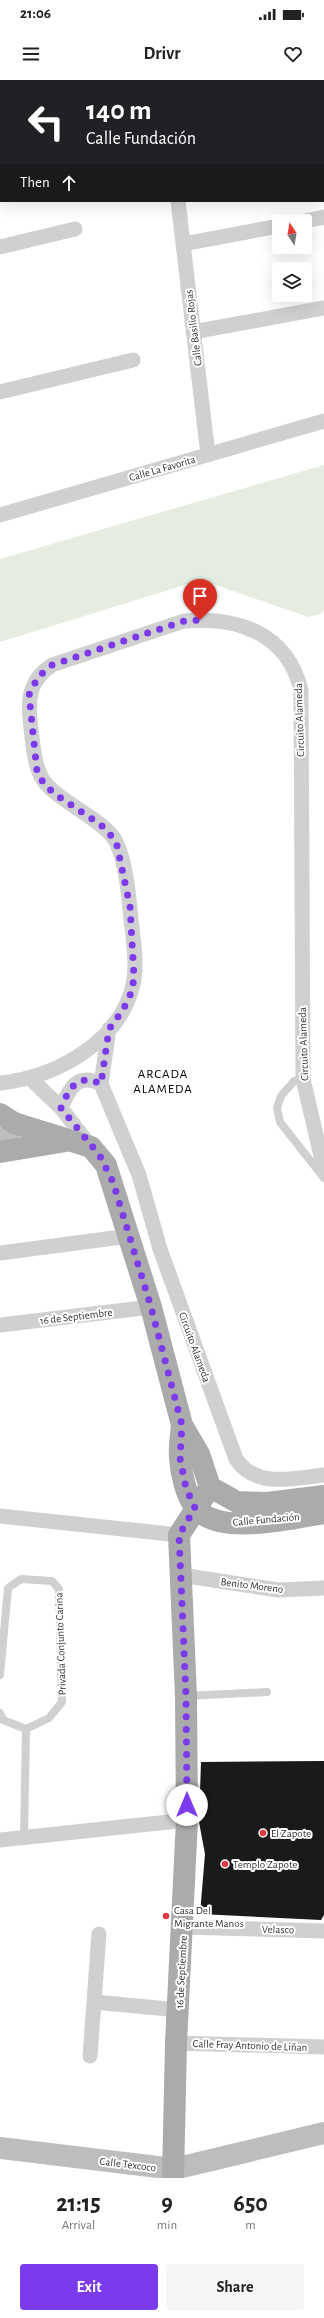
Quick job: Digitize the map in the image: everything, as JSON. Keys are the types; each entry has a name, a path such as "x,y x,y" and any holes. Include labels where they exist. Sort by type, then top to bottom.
{"main road":[{"path":"3,1116 69,1141 92,1147 106,1165 151,1307 182,1425 199,1454 210,1487 195,1508 179,1535"},
{"path":"0,1150 69,1141"},
{"path":"182,1425 180,1458 186,1488 195,1508"},
{"name":"Calle Fundación","path":"210,1487 237,1502 267,1503 324,1496"},
{"name":"Calle Fundación","path":"195,1508 210,1518 231,1524 324,1513"},
{"name":"16 de Septiembre","path":"173,2174 176,2043 179,2010 187,1820 186,1696 179,1535"}],"street":[{"name":"Calle Basilio Rojas","path":"178,202 208,455"},
{"path":"312,219 324,217"},
{"path":"183,244 272,227"},
{"path":"0,247 75,229"},
{"path":"193,332 324,308"},
{"path":"0,392 133,360"},
{"name":"Calle La Favorita","path":"0,515 324,421"},
{"name":"Circuito Alameda","path":"0,1083 31,1078 69,1063 87,1050 109,1029 123,1010 132,991 134,977 130,906 116,841 101,825 55,794 44,784 37,771 29,695 38,677 52,665 184,621 200,620 229,622 249,628 278,645 291,663 301,690 303,1079 324,1169"},
{"name":"Circuito Alameda","path":"109,1029 101,1084 139,1175 160,1249 236,1459 243,1469 260,1478 283,1479 324,1475"},
{"path":"31,1078 61,1108 92,1147"},
{"path":"61,1108 69,1090 78,1082 90,1080 101,1084"},
{"path":"0,1150 8,1140 3,1116"},
{"path":"0,1253 129,1236"},
{"name":"16 de Septiembre","path":"0,1325 151,1307"},
{"path":"0,1516 179,1535"},
{"name":"Benito Moreno","path":"181,1575 278,1590 324,1588"},
{"path":"0,1840 187,1820"},
{"name":"Velasco","path":"183,1927 324,1931"},
{"path":"90,2056 99,1934"},
{"path":"94,2002 179,2010"},
{"name":"Calle Fray Antonio de Liñan","path":"176,2043 324,2047"},
{"name":"Calle Texcoco","path":"0,2148 173,2174 324,2133"}],"lane":[{"path":"303,1079 294,1081 281,1096 278,1108 280,1122 324,1178"},
{"name":"Privada Conjunto Carina","path":"0,1675 8,1588 21,1579 52,1581 60,1589 62,1702 49,1718 26,1729"},
{"path":"186,1696 267,1692"},
{"path":"0,1713 3,1720 26,1729 24,1837"}],"shaded area":[{"path":"324,465 324,610 321,614 308,617 201,580 0,642 0,559"}],"building":[{"name":"El Zapote","path":"324,1761 324,1915 321,1920 200,1914 205,1854 199,1822 201,1762"}],"place":[{"name":"El Zapote","path":"263,1833"},
{"name":"Templo Zapote","path":"225,1864"},
{"name":"Casa Del Migrante Manos","path":"166,1916"}],"district":[{"name":"ARCADA ALAMEDA","path":"163,1080"}],"route":[{"path":"187,1805 186,1696 179,1535 195,1508 186,1488 180,1458 182,1425 151,1307 113,1182 106,1165 100,1156 61,1108 69,1090 78,1082 90,1080 101,1084 109,1029 123,1010 132,991 134,977 134,955 130,906 116,841 101,825 55,794 44,784 37,771 34,761 29,695 33,684 38,677 52,665 184,621 200,620"}]}
